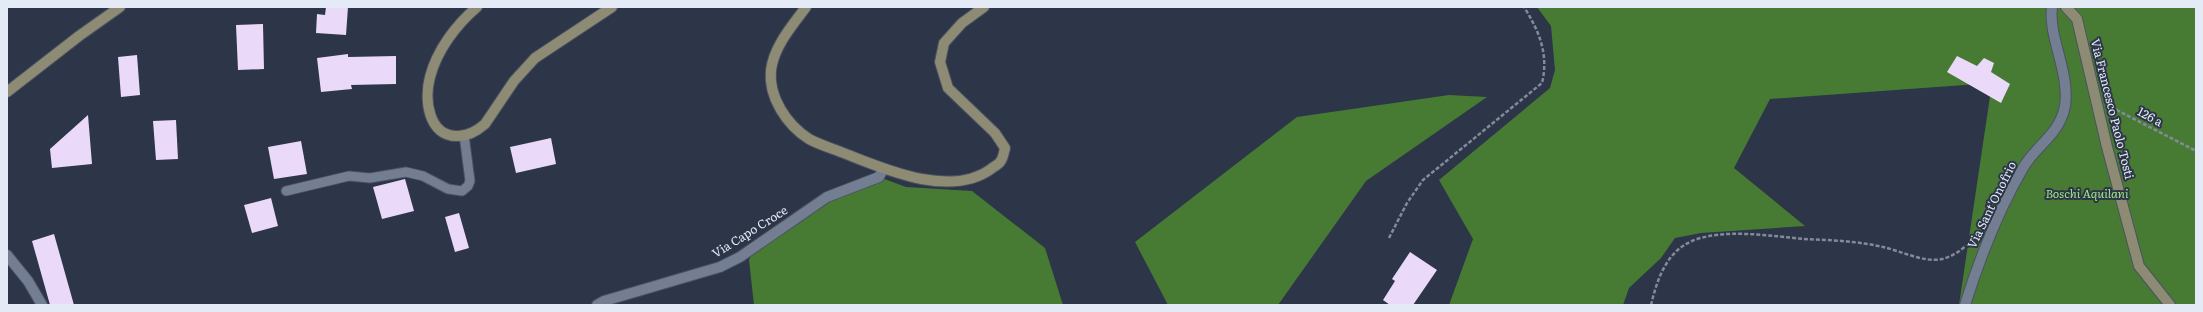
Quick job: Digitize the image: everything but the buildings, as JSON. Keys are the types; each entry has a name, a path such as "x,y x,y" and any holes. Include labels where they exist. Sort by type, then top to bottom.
{"main road":[{"path":"7,92 79,36 120,7"},
{"path":"477,7 457,28 442,49 433,68 428,87 430,111 435,125 446,134 464,136 474,132 485,124 514,81 535,58 612,7"},
{"path":"806,7 785,37 774,57 771,71 772,90 779,108 792,124 809,138 883,169 942,182 962,181 980,177 1001,162 1006,148 995,133 948,88 940,62 944,43 962,23 984,7"},
{"name":"Via Francesco Paolo Tosti","path":"2066,7 2077,19 2095,98 2140,266 2170,305"}],"street":[{"name":"Via Sant'Onofrio","path":"1965,305 1986,241 2024,166 2058,128 2065,105 2064,69 2054,32 2052,7"},
{"name":"Via Capo Croce","path":"597,305 604,301 720,268 740,257 827,197 879,177 883,169"},
{"path":"7,255 28,281 42,305"}],"lane":[{"path":"286,190 349,176 370,178 406,172 423,176 448,189 462,191 468,186 470,181 464,136"}],"path":[{"path":"1389,238 1407,203 1423,180 1542,83 1544,73 1544,50 1538,28 1524,7"},
{"name":"126 a","path":"2095,98 2196,151"},
{"path":"1651,305 1656,285 1664,267 1676,252 1692,241 1714,236 1747,235 1848,242 1882,246 1927,259 1943,259 1994,226"}],"green space":[{"name":"Boschi Aquilani","path":"1537,7 2196,7 2196,305 1959,305 1992,83 1770,99 1734,168 1805,226 1701,233 1675,238 1661,258 1629,288 1623,305 1449,305 1473,239 1439,180 1550,88 1555,70 1551,26"},
{"path":"1449,95 1487,97 1366,181 1278,305 1168,305 1135,242 1297,117"},
{"path":"879,177 906,187 972,191 1045,248 1063,305 754,305 749,260 757,243 815,207"}]}
